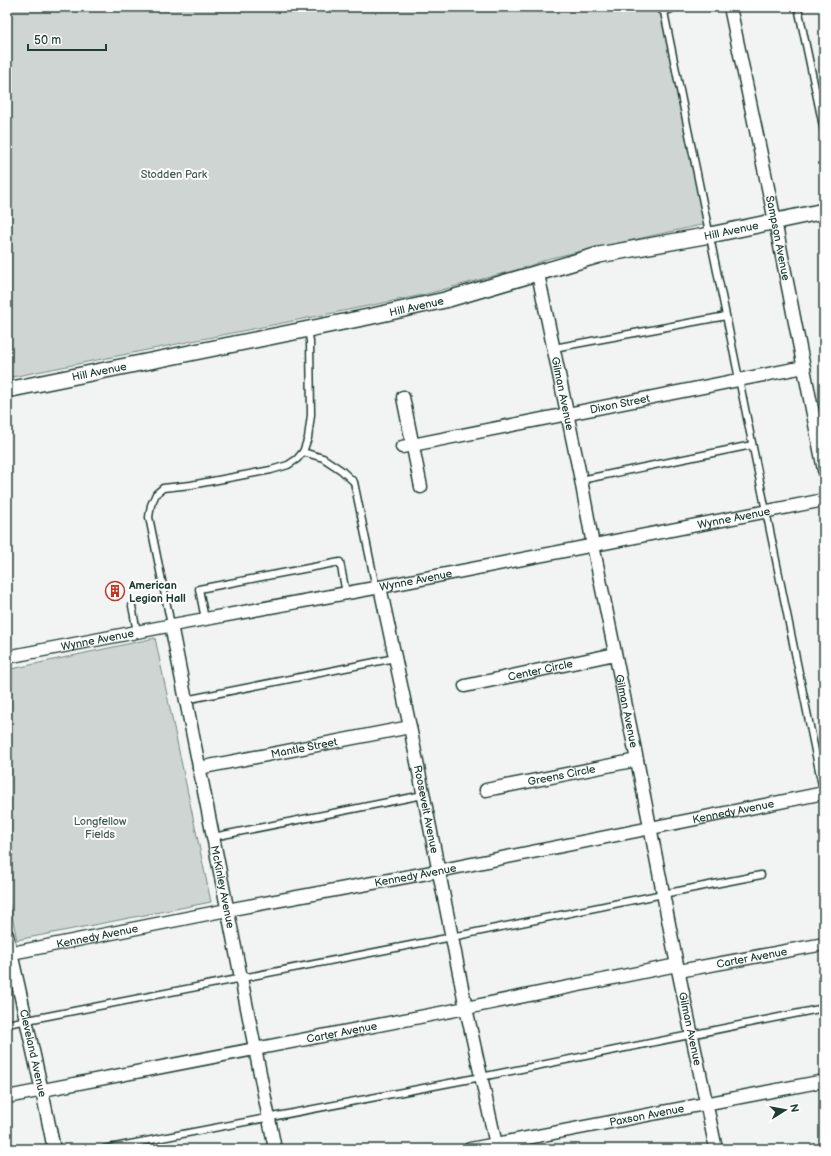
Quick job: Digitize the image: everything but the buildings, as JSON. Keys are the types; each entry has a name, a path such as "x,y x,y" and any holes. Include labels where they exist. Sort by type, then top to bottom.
{"street":[{"name":"Sampson Avenue","path":"730,7 775,221 824,470"},
{"name":"Hill Avenue","path":"7,390 445,300 599,255 710,235 824,211"},
{"name":"Gilman Avenue","path":"538,274 716,1149"},
{"name":"Dixon Street","path":"407,446 804,367"},
{"path":"403,397 407,446 421,487"},
{"name":"Wynne Avenue","path":"7,658 171,625 378,588 824,500"},
{"name":"Roosevelt Avenue","path":"378,588 410,727 466,1008 497,1146"},
{"name":"McKinley Avenue","path":"171,625 275,1149"},
{"name":"Center Circle","path":"465,686 615,654"},
{"name":"Mantle Street","path":"199,768 410,727"},
{"name":"Greens Circle","path":"486,790 637,760"},
{"name":"Kennedy Avenue","path":"9,953 227,910 438,871 824,794"},
{"name":"Cleveland Avenue","path":"7,934 9,953 26,1021 54,1149"},
{"name":"Carter Avenue","path":"7,1097 255,1048 678,968 824,944"},
{"name":"Paxson Avenue","path":"470,1149 497,1146 707,1103 824,1081"}],"lane":[{"path":"665,7 738,380 824,794"},
{"path":"798,7 824,131"},
{"path":"554,348 726,316"},
{"path":"171,625 149,517 151,504 156,494 163,488 191,485 271,470 288,465 297,459 303,452 308,438 311,415 310,341 308,328"},
{"path":"581,480 752,445"},
{"path":"303,452 323,458 341,470 354,482 378,588"},
{"path":"205,619 199,589 340,562 346,593"},
{"path":"132,606 137,632"},
{"path":"186,700 395,658"},
{"path":"213,837 423,795"},
{"path":"7,1024 241,979 761,875"},
{"path":"104,1149 824,1008"}],"green space":[{"name":"Stodden Park","path":"7,7 661,7 706,224 550,258 527,267 423,295 7,378"},
{"name":"Longfellow Fields","path":"155,638 211,902 17,940 7,892 7,670"}],"place":[{"name":"American Legion Hall","path":"115,591"}]}
